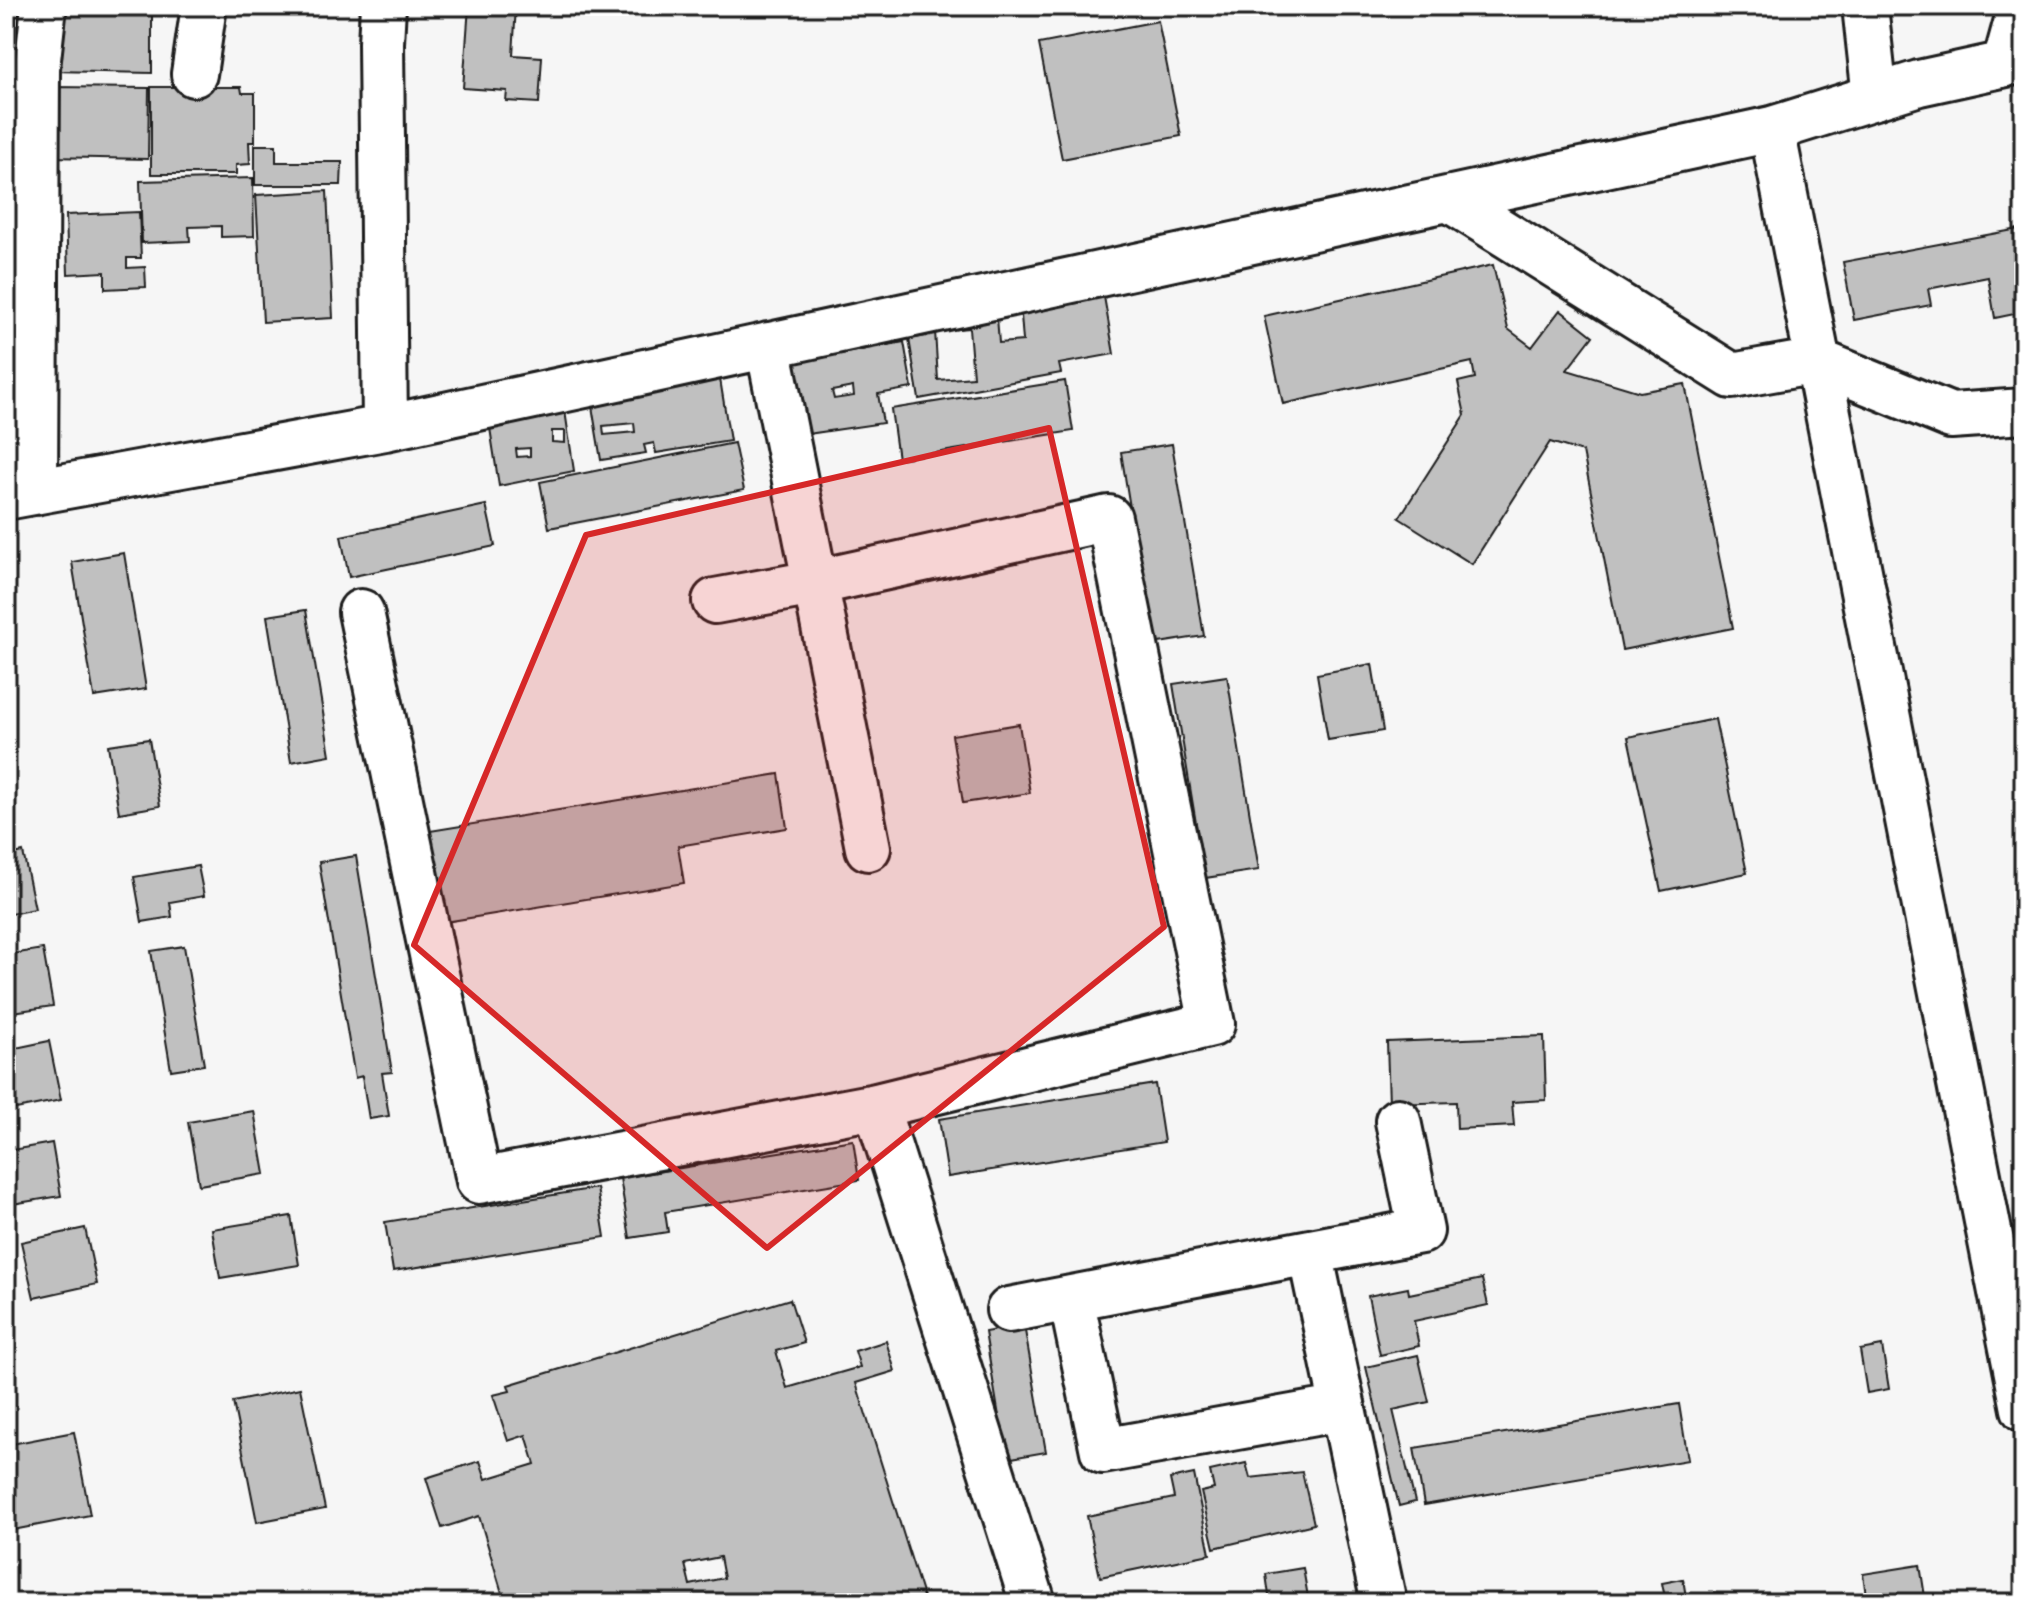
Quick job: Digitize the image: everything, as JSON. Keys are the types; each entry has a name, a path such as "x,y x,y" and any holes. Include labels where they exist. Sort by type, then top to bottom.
{"street":[{"path":"44,6 37,68 20,495 385,428 1772,129 1919,83 2014,62 2021,6"},
{"path":"194,74 204,6"},
{"path":"383,6 385,428"},
{"path":"1865,6 1875,97"},
{"path":"1772,129 2024,1409"},
{"path":"1449,199 1732,376 1817,361 1951,416 2024,411"},
{"path":"768,345 868,848"},
{"path":"361,612 479,1181 876,1106 1212,1024 1109,518 814,583 715,601"},
{"path":"876,1106 1033,1603"},
{"path":"1009,1310 1421,1231 1398,1121"},
{"path":"1310,1252 1384,1603"},
{"path":"1071,1298 1103,1451 1343,1408"}],"highlighted area":[{"path":"1049,428 1164,927 767,1248 414,945 586,535"}],"building":[{"path":"6,6 40,6 38,28 6,26"},
{"path":"53,6 152,6 152,73 51,71"},
{"path":"469,6 516,6 513,55 542,57 539,103 506,101 507,91 463,88"},
{"path":"1158,21 1181,136 1062,159 1039,44"},
{"path":"6,29 33,30 32,54 6,53"},
{"path":"6,58 34,60 32,81 6,79"},
{"path":"6,87 36,89 34,132 6,131"},
{"path":"50,87 149,88 148,159 49,157"},
{"path":"151,87 241,87 242,93 255,93 255,142 249,142 250,164 236,165 236,174 151,174"},
{"path":"255,145 276,145 276,162 342,162 341,185 255,185"},
{"path":"6,178 7,197 19,197 18,216 6,216"},
{"path":"253,178 254,236 221,237 221,226 189,227 190,241 142,243 140,181"},
{"path":"327,191 333,318 263,322 256,195"},
{"path":"139,212 141,258 127,258 127,268 145,267 146,287 105,289 105,272 68,274 66,215"},
{"path":"6,222 18,222 17,249 6,248"},
{"path":"2024,228 2024,312 1995,318 1988,277 1928,289 1931,305 1854,320 1843,262"},
{"path":"14,252 15,309 6,310 6,253"},
{"path":"1493,265 1508,329 1532,347 1560,310 1593,336 1567,370 1640,392 1685,384 1733,628 1622,650 1583,452 1550,442 1472,564 1399,518 1465,415 1458,382 1475,378 1472,362 1283,404 1264,316"},
{"path":"1102,285 1114,354 1059,364 1061,373 919,399 909,339 927,336 924,317","holes":["1021,315 1023,341 999,343 997,317","969,328 973,377 938,380 935,331"]},
{"path":"904,342 912,388 878,394 883,423 794,436 787,364","holes":["853,387 854,396 834,399 832,391"]},
{"path":"720,379 730,441 656,453 654,443 644,445 646,453 601,460 591,400","holes":["634,423 635,432 604,435 603,426"]},
{"path":"1065,381 1073,431 898,459 891,409"},
{"path":"564,404 574,471 499,486 488,415","holes":["552,431 565,431 565,443 552,442","530,448 530,456 517,457 516,449"]},
{"path":"734,443 744,490 549,528 540,482"},
{"path":"1172,444 1204,636 1152,644 1121,452"},
{"path":"486,505 495,546 349,577 341,536"},
{"path":"124,553 146,689 94,697 72,562"},
{"path":"306,610 330,755 291,762 267,616"},
{"path":"1372,664 1383,731 1328,740 1317,674"},
{"path":"1227,676 1259,870 1205,878 1173,684"},
{"path":"1715,719 1747,873 1661,891 1628,737"},
{"path":"1019,724 1030,793 963,803 952,735"},
{"path":"149,739 160,806 119,813 108,745"},
{"path":"6,770 13,817 6,818"},
{"path":"779,774 787,828 678,846 684,883 445,922 430,831"},
{"path":"23,852 35,909 6,915 6,856"},
{"path":"356,856 392,1072 382,1073 389,1116 369,1119 362,1076 355,1078 319,862"},
{"path":"198,866 204,896 170,902 172,917 142,922 134,877"},
{"path":"184,946 204,1065 171,1070 151,951"},
{"path":"43,949 53,1006 6,1013 6,955"},
{"path":"1544,1036 1546,1100 1512,1102 1514,1126 1457,1129 1456,1102 1389,1104 1387,1042"},
{"path":"49,1041 61,1100 6,1111 6,1050"},
{"path":"1155,1084 1164,1142 948,1177 939,1119"},
{"path":"254,1111 265,1174 199,1185 188,1122"},
{"path":"853,1140 859,1180 665,1212 668,1232 630,1238 620,1178"},
{"path":"52,1143 61,1196 6,1205 6,1151"},
{"path":"597,1188 605,1237 393,1271 385,1222"},
{"path":"291,1216 299,1265 220,1278 212,1229"},
{"path":"85,1228 97,1284 34,1298 21,1242"},
{"path":"1482,1279 1488,1305 1414,1321 1419,1346 1380,1355 1368,1296 1408,1288 1409,1294"},
{"path":"790,1299 804,1343 776,1351 787,1388 860,1367 855,1351 886,1341 895,1371 856,1383 925,1603 505,1603 479,1516 442,1528 426,1478 480,1461 486,1479 535,1464 526,1435 508,1441 493,1395 510,1391 508,1385","holes":["720,1557 724,1578 690,1585 685,1564"]},
{"path":"1024,1325 1046,1452 1006,1459 985,1332"},
{"path":"1882,1346 1889,1389 1867,1393 1860,1350"},
{"path":"1418,1355 1429,1402 1393,1410 1415,1502 1399,1506 1366,1367"},
{"path":"300,1388 325,1509 257,1522 233,1402"},
{"path":"1679,1404 1688,1460 1424,1505 1414,1448"},
{"path":"74,1432 90,1515 8,1531 6,1445"},
{"path":"1246,1463 1250,1478 1302,1472 1314,1524 1214,1548 1201,1492 1214,1489 1210,1471"},
{"path":"1194,1474 1210,1554 1100,1577 1087,1516 1174,1498 1170,1479"},
{"path":"1920,1565 1926,1603 1867,1603 1863,1574"},
{"path":"1303,1568 1309,1603 1270,1603 1266,1574"},
{"path":"1683,1579 1687,1603 1666,1603 1662,1583"}]}
